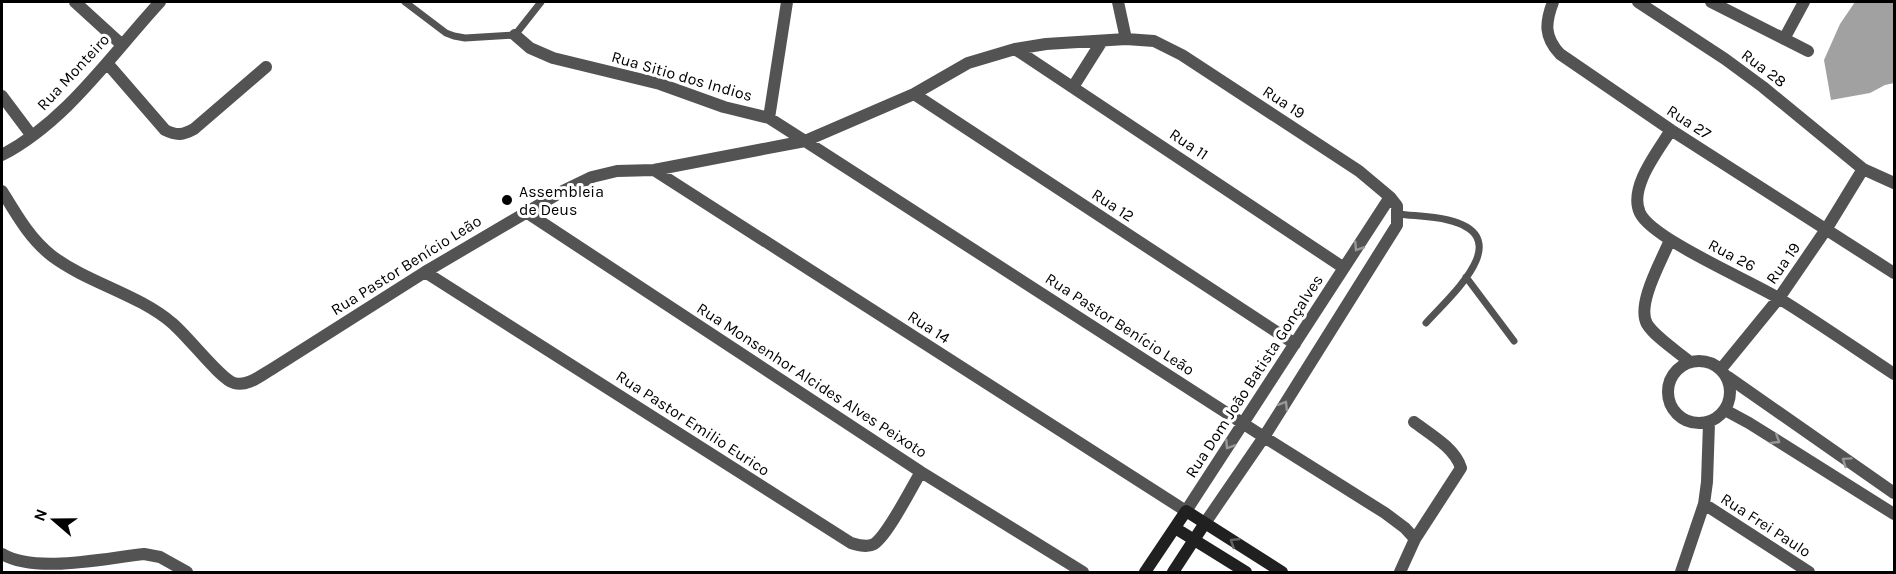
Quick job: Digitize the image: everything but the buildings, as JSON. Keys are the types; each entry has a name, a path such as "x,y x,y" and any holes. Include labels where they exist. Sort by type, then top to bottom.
{"street":[{"path":"75,2 121,45"},
{"name":"Rua Monteiro","path":"2,155 32,136 70,103 160,2"},
{"path":"769,118 787,2"},
{"path":"1118,2 1126,39"},
{"name":"Rua 27","path":"1553,2 1547,31 1550,44 1560,54 1671,130 1894,273"},
{"name":"Rua 28","path":"1638,2 1754,80 1863,169 1894,183"},
{"path":"1711,2 1808,51"},
{"path":"1784,39 1804,2"},
{"name":"Rua Sitio dos Indios","path":"515,35 530,48 553,58 654,82 724,107 769,118 805,141"},
{"name":"Rua Pastor Benício Leão","path":"2,191 34,239 53,256 117,292 150,307 189,338 230,381 237,384 248,383 425,272 561,192 592,177 617,171 654,170 805,141 914,94 968,63 1015,49 1046,44 1144,40"},
{"name":"Rua 19","path":"1144,40 1165,45 1182,55 1359,171 1395,206"},
{"path":"1073,87 1102,41"},
{"name":"Rua 11","path":"1015,49 1344,268"},
{"path":"107,63 165,130 174,135 182,135 194,129 266,67"},
{"name":"Rua 12","path":"914,94 1295,344"},
{"path":"2,96 32,136"},
{"name":"Rua 26","path":"1671,130 1641,182 1637,199 1640,213 1653,228 1670,240 1779,298 1894,374"},
{"name":"Rua Pastor Benício Leão","path":"805,141 1385,513 1415,539"},
{"name":"Rua 19","path":"1724,373 1827,228 1863,169"},
{"name":"Rua 14","path":"654,170 1186,511"},
{"path":"1173,573 1264,437 1397,225 1395,206"},
{"name":"Rua Dom João Batista Gonçalves","path":"1145,573 1344,268 1395,206"},
{"name":"Rua Monsenhor Alcides Alves Peixoto","path":"526,212 921,472 1083,573"},
{"path":"1670,240 1647,295 1644,317 1648,327 1690,362"},
{"name":"Rua Pastor Emilio Eurico","path":"425,272 851,543 862,547 873,545 882,536 921,472"},
{"path":"1724,373 1731,394 1725,410 1718,418 1709,423 1698,424 1687,422 1678,416 1671,407 1668,396 1668,385 1673,375 1680,367 1690,362 1701,360 1712,363 1894,493"},
{"path":"1725,410 1894,514"},
{"path":"1400,573 1415,539 1461,468 1453,453 1414,422"},
{"path":"1681,573 1704,504 1709,423"},
{"name":"Rua Frei Paulo","path":"1704,504 1809,573"},
{"path":"1186,511 1282,573"},
{"path":"1175,528 1246,573"},
{"path":"2,554 11,560 40,565 144,554 160,557 187,573"}],"lane":[{"path":"405,2 446,33 465,38 515,35 541,2"},
{"path":"1395,206 1465,226 1481,246 1477,260 1466,278 1426,323"},
{"path":"1466,278 1514,341"}],"shaded area":[{"path":"1855,2 1894,2 1894,83 1870,93 1831,100 1824,60 1840,24"}],"place":[{"name":"Assembleia de Deus","path":"507,200"}]}
